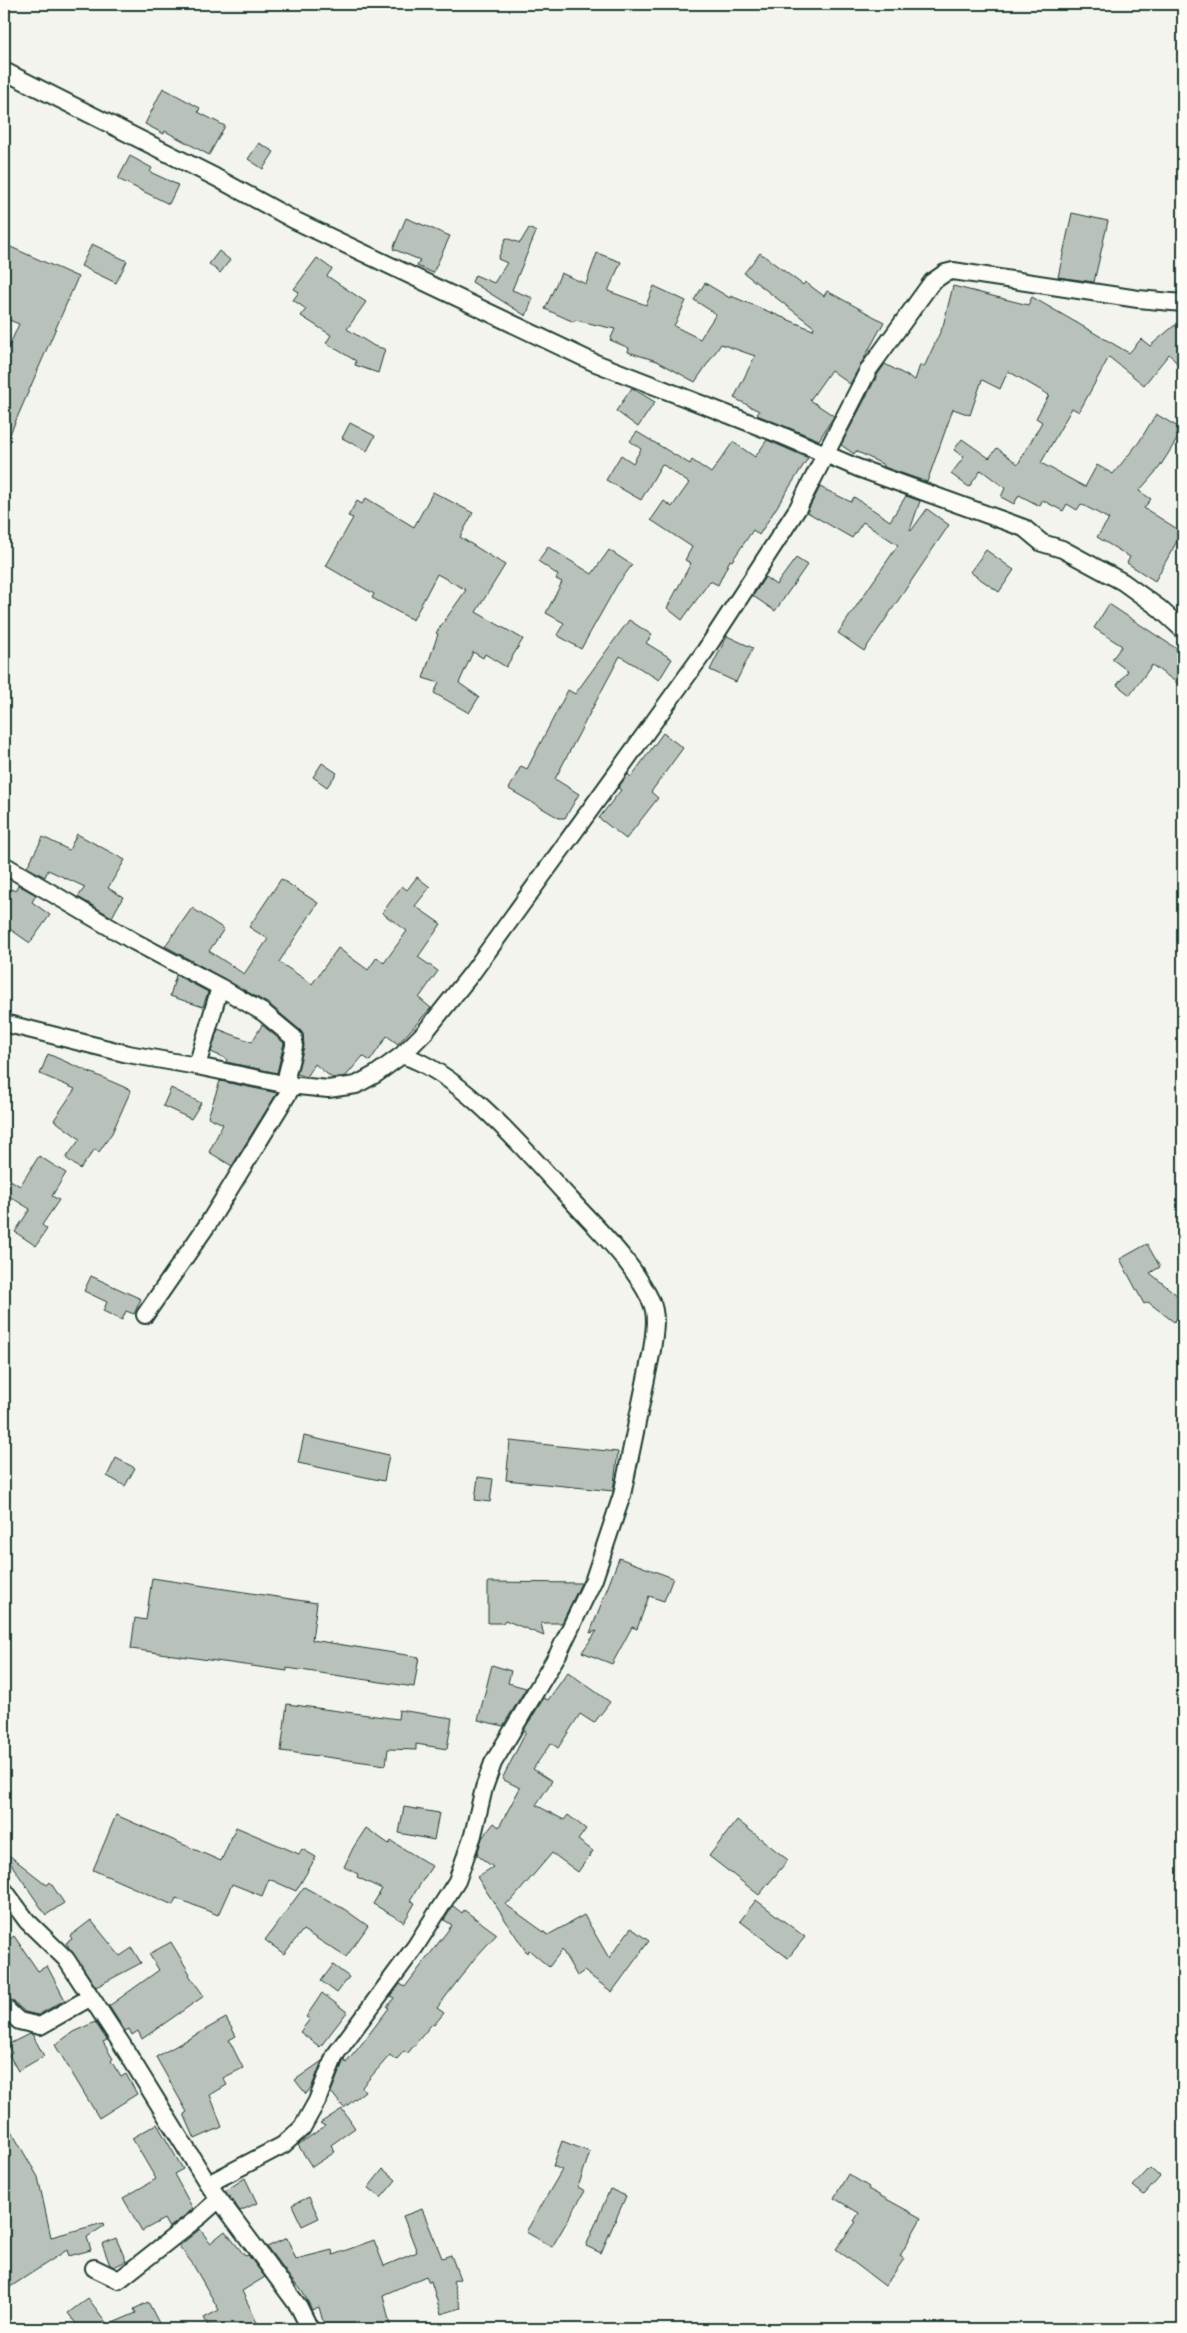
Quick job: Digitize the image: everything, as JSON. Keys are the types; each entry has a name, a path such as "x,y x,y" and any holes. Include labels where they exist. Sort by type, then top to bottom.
{"street":[{"path":"4,71 215,177 294,220 562,348 781,435 824,455 1024,528 1042,543 1062,549 1123,582 1159,608 1183,630"},
{"path":"4,1023 128,1054 288,1085 328,1089 356,1085 376,1074 402,1054 425,1032 472,973 705,651 798,508 869,369 928,287 945,273 953,271 1138,299 1183,302"},
{"path":"4,865 135,942 220,987 264,1014 294,1038 294,1046 288,1067 289,1095 145,1315"},
{"path":"197,1066 220,987"},
{"path":"208,2184 283,2145 302,2128 317,2101 335,2055 414,1947 457,1881 466,1860 493,1763 558,1654 594,1579 622,1495 652,1350 655,1326 654,1311 634,1270 498,1122 436,1071 402,1054"},
{"path":"4,1890 27,1921 66,1959 208,2184 299,2307 310,2329"},
{"path":"4,2008 19,2021 40,2026 91,1997"},
{"path":"94,2268 120,2280 219,2199"}],"building":[{"path":"163,88 200,108 198,112 225,126 209,155 165,131 164,134 145,124"},
{"path":"259,143 274,152 263,169 248,159"},
{"path":"130,156 152,168 150,172 178,185 169,204 118,179"},
{"path":"1072,213 1108,221 1094,282 1058,277"},
{"path":"406,218 450,236 433,273 417,266 420,260 393,249"},
{"path":"529,228 536,232 512,290 533,298 526,316 472,282 475,275 494,283 507,263 498,259 506,238 520,243"},
{"path":"4,244 78,277 4,448 4,358 19,324 4,318"},
{"path":"92,244 127,261 116,283 81,266"},
{"path":"219,251 230,260 220,273 209,264"},
{"path":"597,253 621,262 608,291 646,305 654,286 686,301 674,326 700,339 716,314 694,300 705,283 730,298 731,296 813,330 814,327 744,273 760,253 803,285 805,282 824,296 827,291 884,322 850,384 831,370 810,400 834,416 819,440 757,415 759,411 734,398 755,356 721,344 695,382 657,361 628,352 629,348 610,340 615,329 575,320 574,322 545,309 561,273 586,284"},
{"path":"317,258 332,269 327,276 366,302 347,329 374,346 385,349 378,373 355,365 356,361 326,343 331,335 301,316 306,309 293,300 299,292 294,289"},
{"path":"953,286 1028,305 1032,297 1129,353 1141,339 1150,346 1175,325 1183,335 1183,370 1169,354 1144,385 1109,357 1079,412 1072,408 1041,463 1085,487 1097,465 1113,474 1139,442 1156,414 1183,430 1159,468 1139,491 1151,499 1144,508 1182,532 1155,581 1127,563 1130,557 1097,537 1109,519 1081,504 1077,510 1067,504 1063,511 1042,500 1040,506 1019,495 1014,504 1001,497 1005,488 981,470 969,487 951,474 964,457 954,450 962,439 989,458 997,448 1018,464 1042,422 1036,418 1049,395 1008,371 1000,389 982,380 970,415 953,409 927,482 884,467 884,465 856,451 854,454 841,445 885,364 915,380 920,365 924,367 943,326"},
{"path":"632,388 655,402 638,427 616,411"},
{"path":"350,423 375,436 367,451 342,438"},
{"path":"637,432 690,464 692,460 711,473 733,442 755,457 767,440 808,458 759,535 753,530 732,561 730,560 718,585 710,581 682,620 667,608 691,563 685,560 692,547 651,520 664,501 672,507 689,483 662,464 641,500 606,480 621,455 633,463 641,449 630,441"},
{"path":"820,487 851,502 854,497 890,521 906,496 920,501 911,531 927,509 949,525 864,651 838,633 898,545 863,522 852,538 807,512"},
{"path":"433,492 473,513 460,537 505,565 476,612 523,639 506,667 485,654 483,658 473,652 459,683 479,697 469,713 434,693 439,683 423,678 438,634 436,633 466,590 437,574 413,620 372,598 374,594 326,566 353,518 348,516 357,501 362,504 366,498 414,527"},
{"path":"548,547 592,574 609,550 632,565 617,585 581,649 557,635 564,623 546,613 562,582 556,579 558,575 538,561"},
{"path":"986,550 1014,570 999,592 970,572"},
{"path":"796,558 807,565 775,611 753,596 765,577 776,585"},
{"path":"1109,604 1183,653 1183,687 1152,665 1130,695 1117,685 1128,671 1112,659 1122,646 1094,628"},
{"path":"629,620 652,635 646,643 672,659 659,680 620,656 555,779 579,794 565,818 559,818 509,789 521,766 527,769 568,690 575,694"},
{"path":"727,636 753,648 736,682 710,670"},
{"path":"663,733 683,748 651,792 658,798 626,839 599,818 621,790 618,788 628,774 631,777"},
{"path":"322,763 337,773 327,787 313,777"},
{"path":"77,834 125,860 108,888 123,897 112,917 78,897 85,887 48,870 45,877 27,867 43,837 69,850"},
{"path":"417,877 430,887 415,906 441,924 418,957 438,971 419,998 431,1008 398,1044 387,1036 370,1061 363,1056 346,1076 332,1078 315,1064 307,1077 297,1074 304,1046 303,1034 300,1030 269,1004 165,946 192,908 224,929 209,951 244,974 268,939 249,927 281,879 318,903 279,962 312,984 338,948 368,970 377,957 384,963 407,931 382,913 402,886 407,890"},
{"path":"18,885 36,895 32,902 50,915 30,943 4,925 4,889 9,893 12,889 15,891"},
{"path":"176,975 208,992 203,1007 170,996"},
{"path":"262,1025 284,1043 277,1073 226,1062 227,1059 211,1052 218,1029 252,1042"},
{"path":"48,1054 131,1090 112,1133 99,1152 95,1149 80,1169 66,1158 80,1139 54,1120 75,1089 40,1074"},
{"path":"220,1081 277,1093 232,1166 209,1152 223,1124 208,1117"},
{"path":"171,1088 201,1103 191,1119 163,1106"},
{"path":"39,1156 66,1173 52,1196 59,1200 42,1225 47,1229 36,1246 15,1232 30,1209 4,1193 4,1176 20,1186"},
{"path":"1147,1244 1160,1267 1150,1273 1183,1300 1183,1311 1174,1322 1148,1302 1144,1304 1120,1259"},
{"path":"91,1276 141,1299 134,1314 126,1311 122,1320 103,1311 107,1302 84,1291"},
{"path":"304,1436 389,1455 384,1481 298,1463"},
{"path":"510,1441 618,1452 613,1491 506,1480"},
{"path":"116,1458 135,1468 125,1486 107,1476"},
{"path":"478,1477 493,1479 490,1502 475,1500"},
{"path":"619,1558 673,1578 664,1601 649,1596 637,1629 632,1627 612,1664 582,1652 597,1631 590,1633"},
{"path":"152,1578 317,1603 312,1640 419,1657 414,1687 287,1668 287,1671 131,1649 135,1618 146,1620"},
{"path":"488,1582 581,1583 562,1623 541,1623 544,1636 505,1620 503,1623 488,1623"},
{"path":"492,1665 511,1671 508,1683 526,1688 503,1726 478,1720"},
{"path":"568,1672 610,1702 594,1723 580,1714 558,1748 551,1743 533,1769 552,1781 536,1805 564,1820 568,1815 586,1829 578,1840 593,1851 578,1872 552,1853 512,1900 505,1904 548,1935 584,1915 609,1958 631,1928 649,1941 612,1992 584,1971 577,1976 562,1950 549,1967 529,1950 527,1953 477,1877 493,1867 477,1855 482,1838 494,1823 499,1827 520,1788 502,1779 526,1732 523,1731 544,1698 548,1700"},
{"path":"287,1704 398,1719 399,1710 452,1718 447,1749 416,1744 416,1750 388,1749 386,1765 281,1751"},
{"path":"404,1807 439,1813 434,1840 399,1833"},
{"path":"116,1815 221,1861 236,1827 299,1854 302,1849 316,1857 296,1891 269,1879 262,1896 232,1884 218,1915 176,1898 173,1905 93,1870"},
{"path":"737,1820 788,1860 759,1895 709,1856"},
{"path":"366,1828 389,1844 391,1841 432,1866 410,1900 415,1903 404,1922 373,1904 382,1889 357,1877 358,1874 344,1867"},
{"path":"10,1856 47,1885 50,1882 64,1903 46,1915 7,1858"},
{"path":"304,1887 344,1909 368,1926 346,1957 303,1930 284,1954 265,1940"},
{"path":"756,1900 805,1937 788,1958 740,1921"},
{"path":"453,1906 462,1913 464,1910 497,1934 475,1958 437,2008 444,2013 434,2025 432,2024 407,2054 404,2051 396,2060 390,2055 362,2087 365,2091 344,2108 331,2092 344,2060 346,2063 389,2008 387,2007 394,1998 391,1996 400,1984 405,1987 452,1925 444,1920"},
{"path":"91,1920 120,1956 132,1948 141,1963 96,1987 66,1943 72,1939 70,1936"},
{"path":"14,1936 38,1971 47,1966 65,2000 38,2015 25,2012 4,1993 4,1943"},
{"path":"171,1942 189,1975 204,1996 142,2039 138,2031 132,2035 129,2029 125,2031 109,2006 159,1970 149,1954"},
{"path":"333,1965 349,1977 337,1993 321,1981"},
{"path":"322,1993 347,2012 320,2047 300,2032 310,2019 306,2017"},
{"path":"226,2018 236,2036 229,2040 243,2068 223,2078 227,2085 210,2095 222,2127 195,2139 184,2114 187,2112 156,2057"},
{"path":"95,2022 107,2040 103,2042 113,2059 111,2061 121,2077 126,2074 137,2094 99,2118 55,2045 73,2032"},
{"path":"32,2034 44,2056 18,2071 9,2055 12,2053 7,2045"},
{"path":"322,2061 312,2086 306,2094 295,2080"},
{"path":"342,2109 355,2128 331,2145 335,2152 312,2167 298,2145 325,2126 320,2123"},
{"path":"4,2119 38,2177 51,2237 103,2223 104,2226 87,2237 91,2250 69,2256 67,2250 4,2291"},
{"path":"157,2124 183,2169 174,2174 193,2209 169,2228 164,2219 142,2231 123,2198 156,2179 132,2138"},
{"path":"562,2141 590,2152 578,2187 585,2191 552,2247 526,2232 562,2170 553,2166"},
{"path":"1150,2168 1160,2177 1144,2195 1133,2186"},
{"path":"383,2169 396,2180 381,2198 368,2188"},
{"path":"848,2174 869,2187 868,2189 921,2218 900,2256 904,2259 885,2286 836,2249 856,2222 854,2221 859,2213 834,2198"},
{"path":"245,2178 257,2203 240,2211 225,2191"},
{"path":"610,2189 626,2196 601,2253 586,2246"},
{"path":"309,2197 319,2218 302,2226 292,2205"},
{"path":"422,2209 442,2258 451,2255 460,2279 453,2281 461,2308 441,2314 431,2281 429,2282 426,2276 383,2295 391,2329 325,2329 319,2307 312,2310 302,2290 295,2284 267,2247 287,2238 296,2259 332,2250 333,2255 374,2240 384,2266 417,2252 403,2216"},
{"path":"200,2229 210,2243 225,2231 245,2256 248,2255 265,2277 242,2291 260,2329 210,2329 204,2318 219,2310 192,2263 179,2246"},
{"path":"116,2238 126,2261 114,2267 110,2265 102,2244"},
{"path":"88,2298 108,2325 136,2313 134,2309 148,2302 160,2325 151,2329 80,2329 68,2313"}]}
